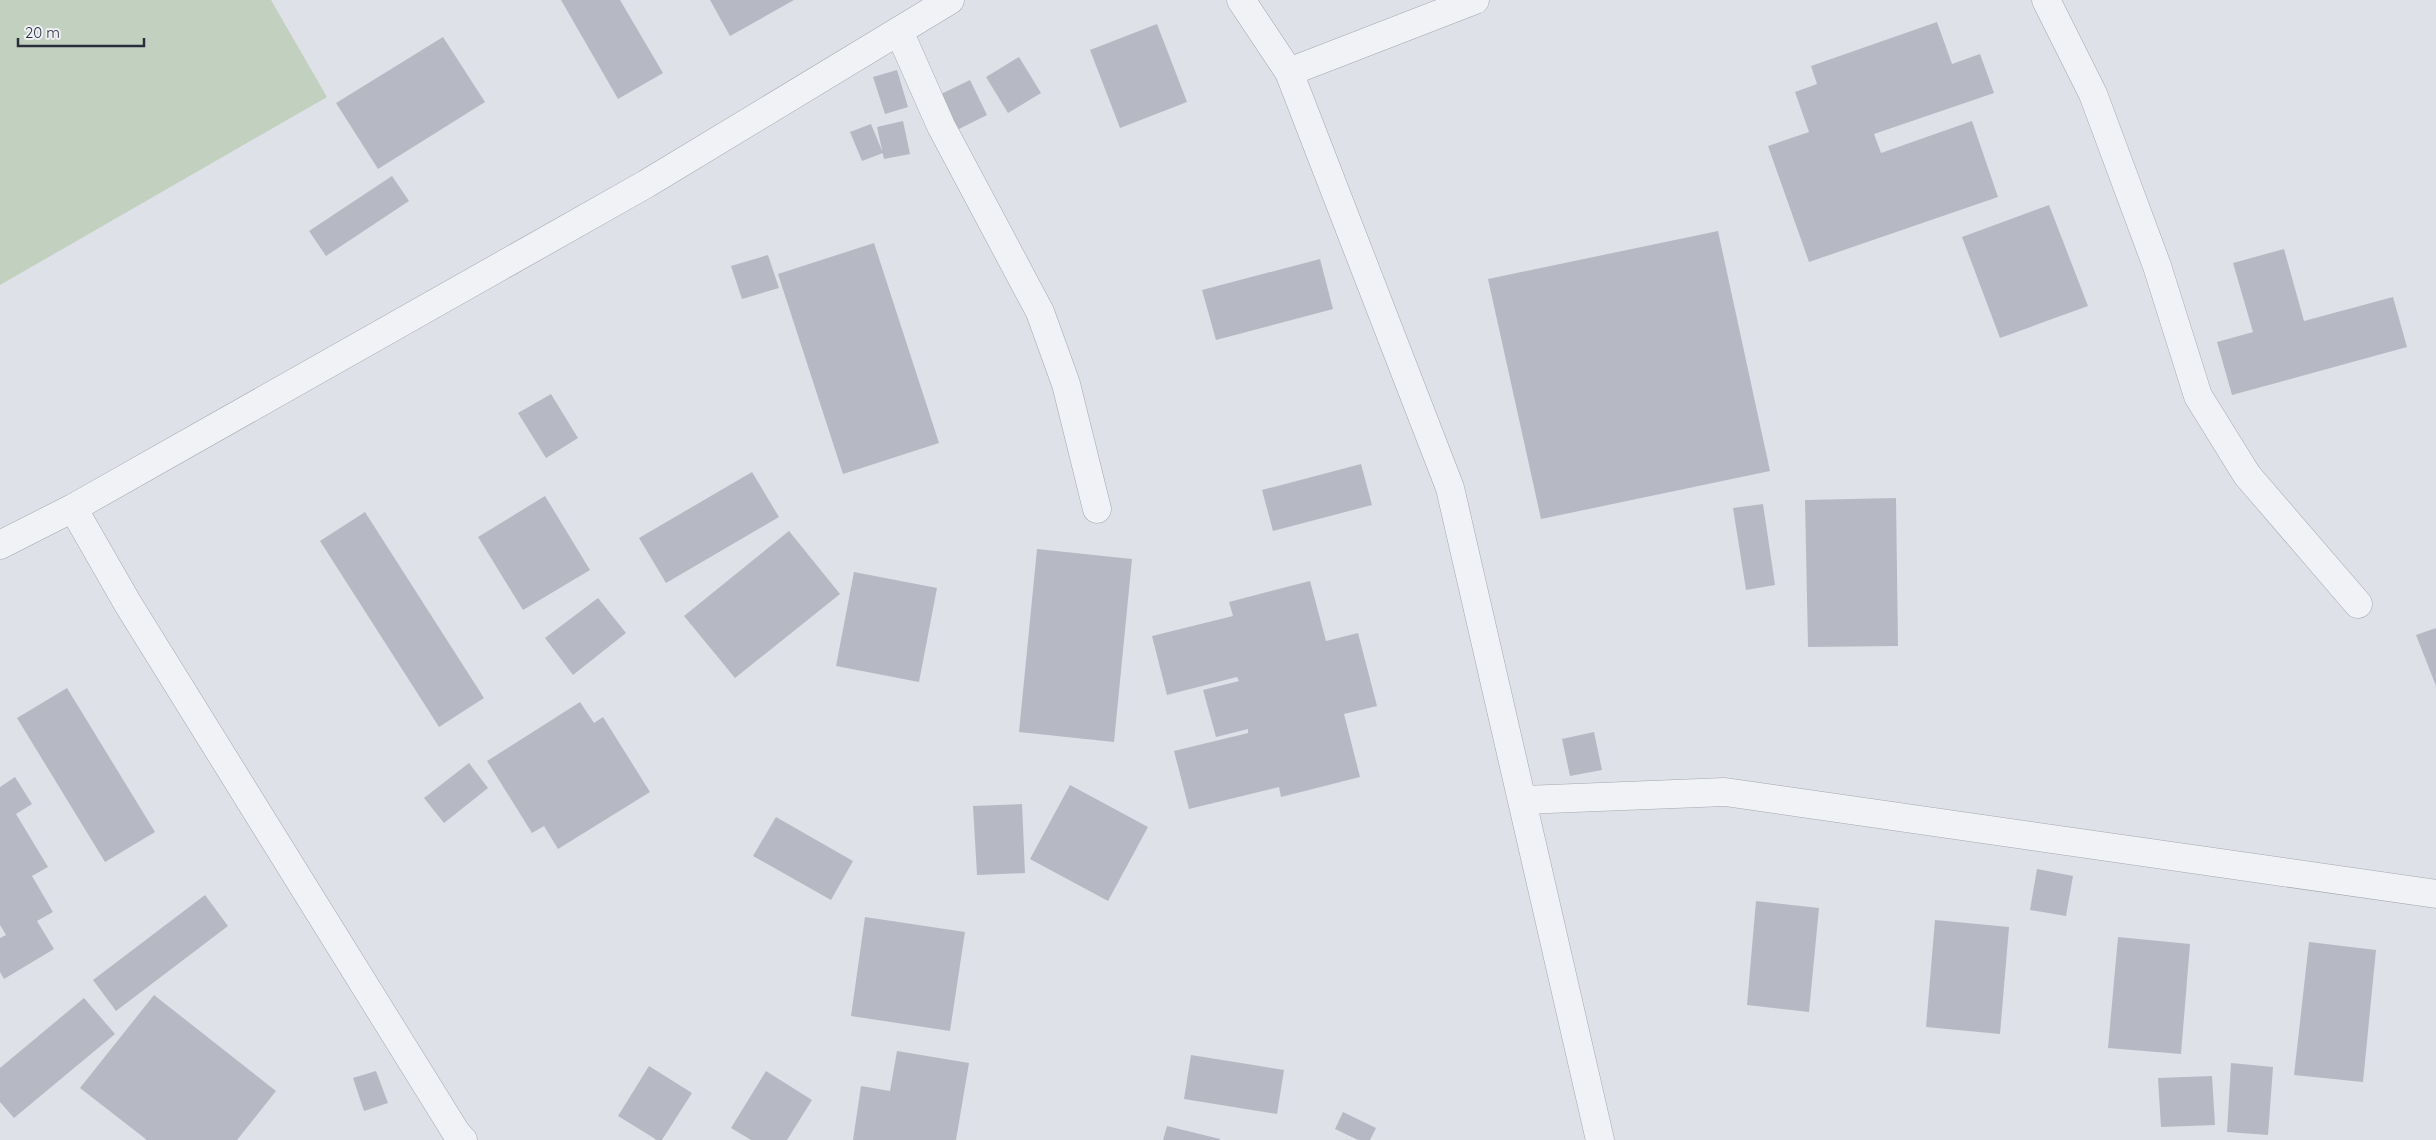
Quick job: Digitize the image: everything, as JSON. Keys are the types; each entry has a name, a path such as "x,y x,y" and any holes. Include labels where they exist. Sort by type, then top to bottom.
{"street":[{"path":"0,545 73,508 637,189 950,0"},
{"path":"1241,0 1289,72 1450,488 1600,1140"},
{"path":"1289,72 1475,0"},
{"path":"2046,0 2093,94 2156,266 2198,396 2247,476 2358,604"},
{"path":"899,31 941,126 1040,312 1066,384 1097,509"},
{"path":"73,508 128,604 457,1134 463,1140"},
{"path":"1522,800 1725,792 2436,894"}],"green space":[{"path":"0,0 271,0 327,97 0,285"}],"building":[{"path":"561,0 620,0 663,73 618,99"},
{"path":"710,0 794,0 730,36"},
{"path":"1937,22 1952,64 1980,54 1994,93 1874,134 1881,153 1972,121 1998,197 1809,262 1768,146 1809,132 1795,92 1817,84 1811,66"},
{"path":"1157,24 1187,102 1120,128 1090,50"},
{"path":"443,37 485,102 378,169 336,103"},
{"path":"1019,57 1041,93 1008,113 986,77"},
{"path":"897,70 908,107 885,114 873,77"},
{"path":"970,80 987,115 957,130 939,95"},
{"path":"903,121 910,154 884,159 877,127"},
{"path":"871,124 883,153 862,161 850,132"},
{"path":"392,176 409,201 326,256 309,231"},
{"path":"2049,205 2088,306 2000,338 1962,237"},
{"path":"1718,231 1770,471 1541,519 1488,279"},
{"path":"874,243 939,443 843,474 778,274"},
{"path":"2284,249 2304,321 2393,297 2407,347 2232,395 2217,342 2253,332 2233,263"},
{"path":"768,255 779,288 742,299 731,266"},
{"path":"1320,259 1333,309 1216,340 1202,290"},
{"path":"551,394 578,438 546,458 518,413"},
{"path":"1361,464 1372,505 1273,531 1262,490"},
{"path":"752,472 779,517 666,583 639,538"},
{"path":"545,496 590,570 523,610 478,537"},
{"path":"1896,498 1898,646 1808,647 1805,500"},
{"path":"1763,504 1775,585 1746,590 1733,508"},
{"path":"365,512 484,698 439,727 320,541"},
{"path":"789,531 840,594 735,678 684,616"},
{"path":"1037,549 1132,559 1114,742 1019,732"},
{"path":"854,572 937,588 919,682 836,666"},
{"path":"1310,581 1326,641 1358,633 1377,706 1344,714 1360,777 1281,797 1279,787 1189,809 1174,751 1248,733 1248,729 1216,737 1203,690 1239,681 1237,677 1167,695 1152,636 1233,616 1229,602"},
{"path":"598,598 626,633 573,675 545,638"},
{"path":"2436,628 2436,686 2416,635"},
{"path":"67,688 155,832 105,862 17,718"},
{"path":"580,702 594,723 603,717 650,792 558,849 544,826 532,833 487,761"},
{"path":"1594,732 1602,770 1570,776 1562,739"},
{"path":"469,763 488,788 444,823 424,798"},
{"path":"15,777 32,804 16,814 48,867 32,876 53,912 37,921 54,949 4,979 0,972 0,938 6,935 0,925 0,787"},
{"path":"1070,785 1148,827 1108,901 1030,859"},
{"path":"1022,804 1025,873 977,875 973,806"},
{"path":"776,817 853,861 831,900 753,856"},
{"path":"2037,869 2073,876 2066,916 2030,910"},
{"path":"205,895 228,926 116,1011 93,980"},
{"path":"1756,901 1819,908 1809,1012 1747,1005"},
{"path":"865,917 965,932 950,1031 851,1016"},
{"path":"1935,920 2009,927 2000,1034 1926,1027"},
{"path":"2118,937 2190,944 2181,1054 2108,1048"},
{"path":"2309,942 2376,950 2363,1082 2294,1075"},
{"path":"154,995 276,1091 237,1140 147,1140 80,1088"},
{"path":"84,998 115,1034 14,1118 0,1102 0,1068"},
{"path":"897,1051 969,1063 956,1140 853,1140 861,1086 890,1091"},
{"path":"1191,1055 1284,1070 1277,1114 1184,1099"},
{"path":"2231,1063 2273,1067 2268,1135 2227,1132"},
{"path":"649,1066 692,1093 662,1140 657,1140 618,1116"},
{"path":"376,1071 388,1103 364,1111 353,1078"},
{"path":"766,1071 812,1100 787,1140 751,1140 731,1128"},
{"path":"2212,1076 2215,1125 2161,1127 2158,1078"},
{"path":"1343,1112 1376,1128 1370,1140 1358,1140 1335,1129"},
{"path":"1167,1126 1220,1139 1220,1140 1163,1140"}]}
